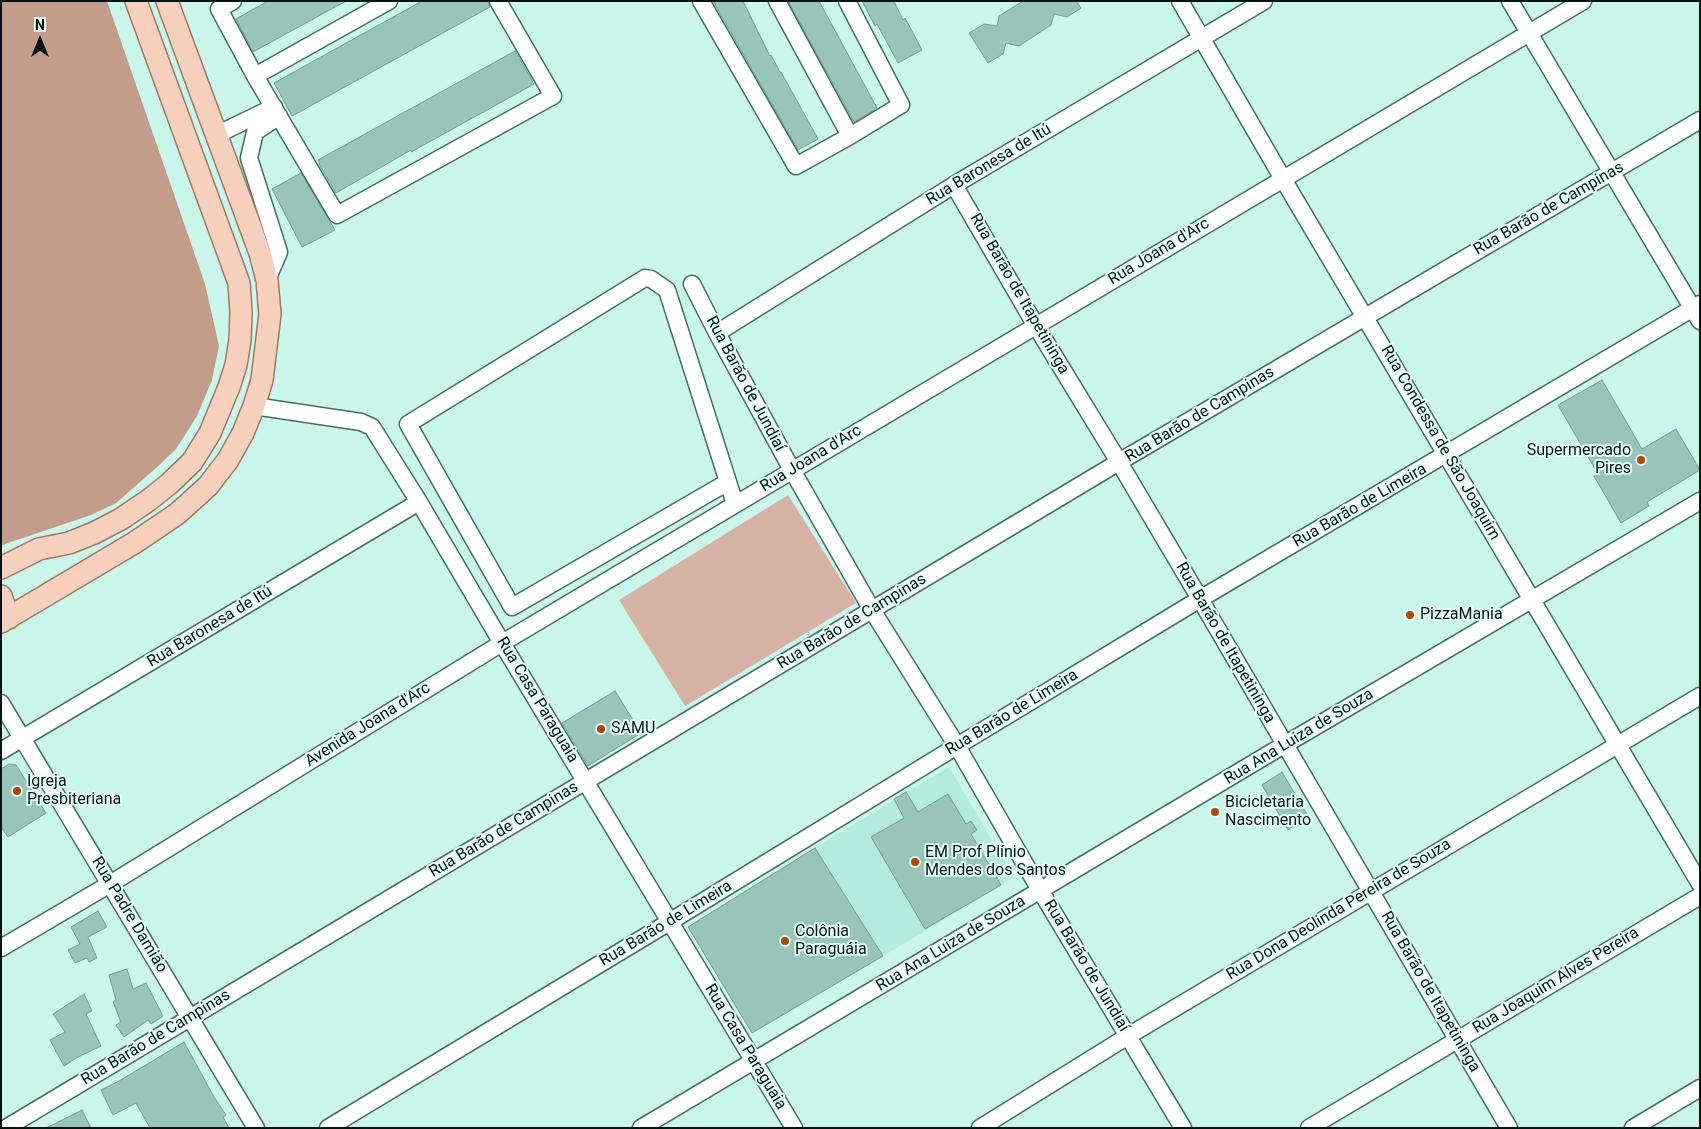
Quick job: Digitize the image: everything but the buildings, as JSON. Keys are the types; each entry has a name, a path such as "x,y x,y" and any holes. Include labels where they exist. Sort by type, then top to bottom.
{"main road":[{"path":"1,568 39,549 69,543 94,533 121,519 169,484 192,462 210,433 236,366 240,340 240,283 136,1"},
{"path":"1,596 5,620 134,543 177,514 208,486 228,460 244,433 262,380 270,314 267,280 260,253 167,1"},
{"path":"172,98 199,88"}],"street":[{"path":"233,1 218,9 337,215 553,96 498,1"},
{"path":"255,76 389,1"},
{"path":"701,1 796,166 901,105 847,1"},
{"path":"778,1 850,136"},
{"name":"Rua Condessa de São Joaquim","path":"1180,1 1283,179 1700,884"},
{"name":"Rua Baronesa de Itú","path":"717,333 954,185 1264,1"},
{"path":"1510,1 1697,312"},
{"name":"Rua Joana d'Arc","path":"735,504 1584,1"},
{"path":"216,136 277,112"},
{"path":"267,280 279,252 249,158 255,132 277,112"},
{"name":"Rua Barão de Campinas","path":"6,1128 1119,462 1700,120"},
{"name":"Rua Barão de Itapetininga","path":"954,185 1036,326 1119,462 1509,1128"},
{"path":"728,482 512,607 408,424 645,278 651,279 667,290 735,504"},
{"name":"Rua Barão de Jundiaí","path":"692,284 792,470 872,610 957,746 1040,890 1183,1128"},
{"name":"Rua Barão de Limeira","path":"328,1128 1200,600 1446,455 1697,312"},
{"name":"Rua Casa Paraguaia","path":"254,406 361,422 372,428 794,1128"},
{"name":"Rua Ana Luiza de Souza","path":"641,1128 1284,745 1700,501"},
{"name":"Rua Baronesa de Itú","path":"1,752 418,502"},
{"name":"Avenida Joana d'Arc","path":"1,948 110,884 502,643 735,504"},
{"name":"Rua Dona Deolinda Pereira de Souza","path":"980,1128 1128,1036 1700,696"},
{"name":"Rua Padre Damião","path":"1,703 256,1128"},
{"name":"Rua Joaquim Alves Pereira","path":"1309,1128 1700,896"},
{"path":"1633,1128 1700,1088"}],"shaded area":[{"path":"1,1 107,1 205,284 219,346 212,380 197,416 176,449 155,469 116,503 91,515 1,546"},
{"path":"788,495 856,603 685,706 619,600"},
{"name":"EM Prof Plínio Mendes dos Santos","path":"949,767 1014,877 883,956 815,848"}],"place":[{"name":"Supermercado Pires","path":"1641,460"},
{"name":"PizzaMania","path":"1410,615"},
{"name":"SAMU","path":"601,729"},
{"name":"Igreja Presbiteriana","path":"17,791"},
{"name":"Bicicletaria Nascimento","path":"1215,812"},
{"name":"EM Prof Plínio Mendes dos Santos","path":"915,862"},
{"name":"Colônia Paraguáia","path":"785,941"}]}
